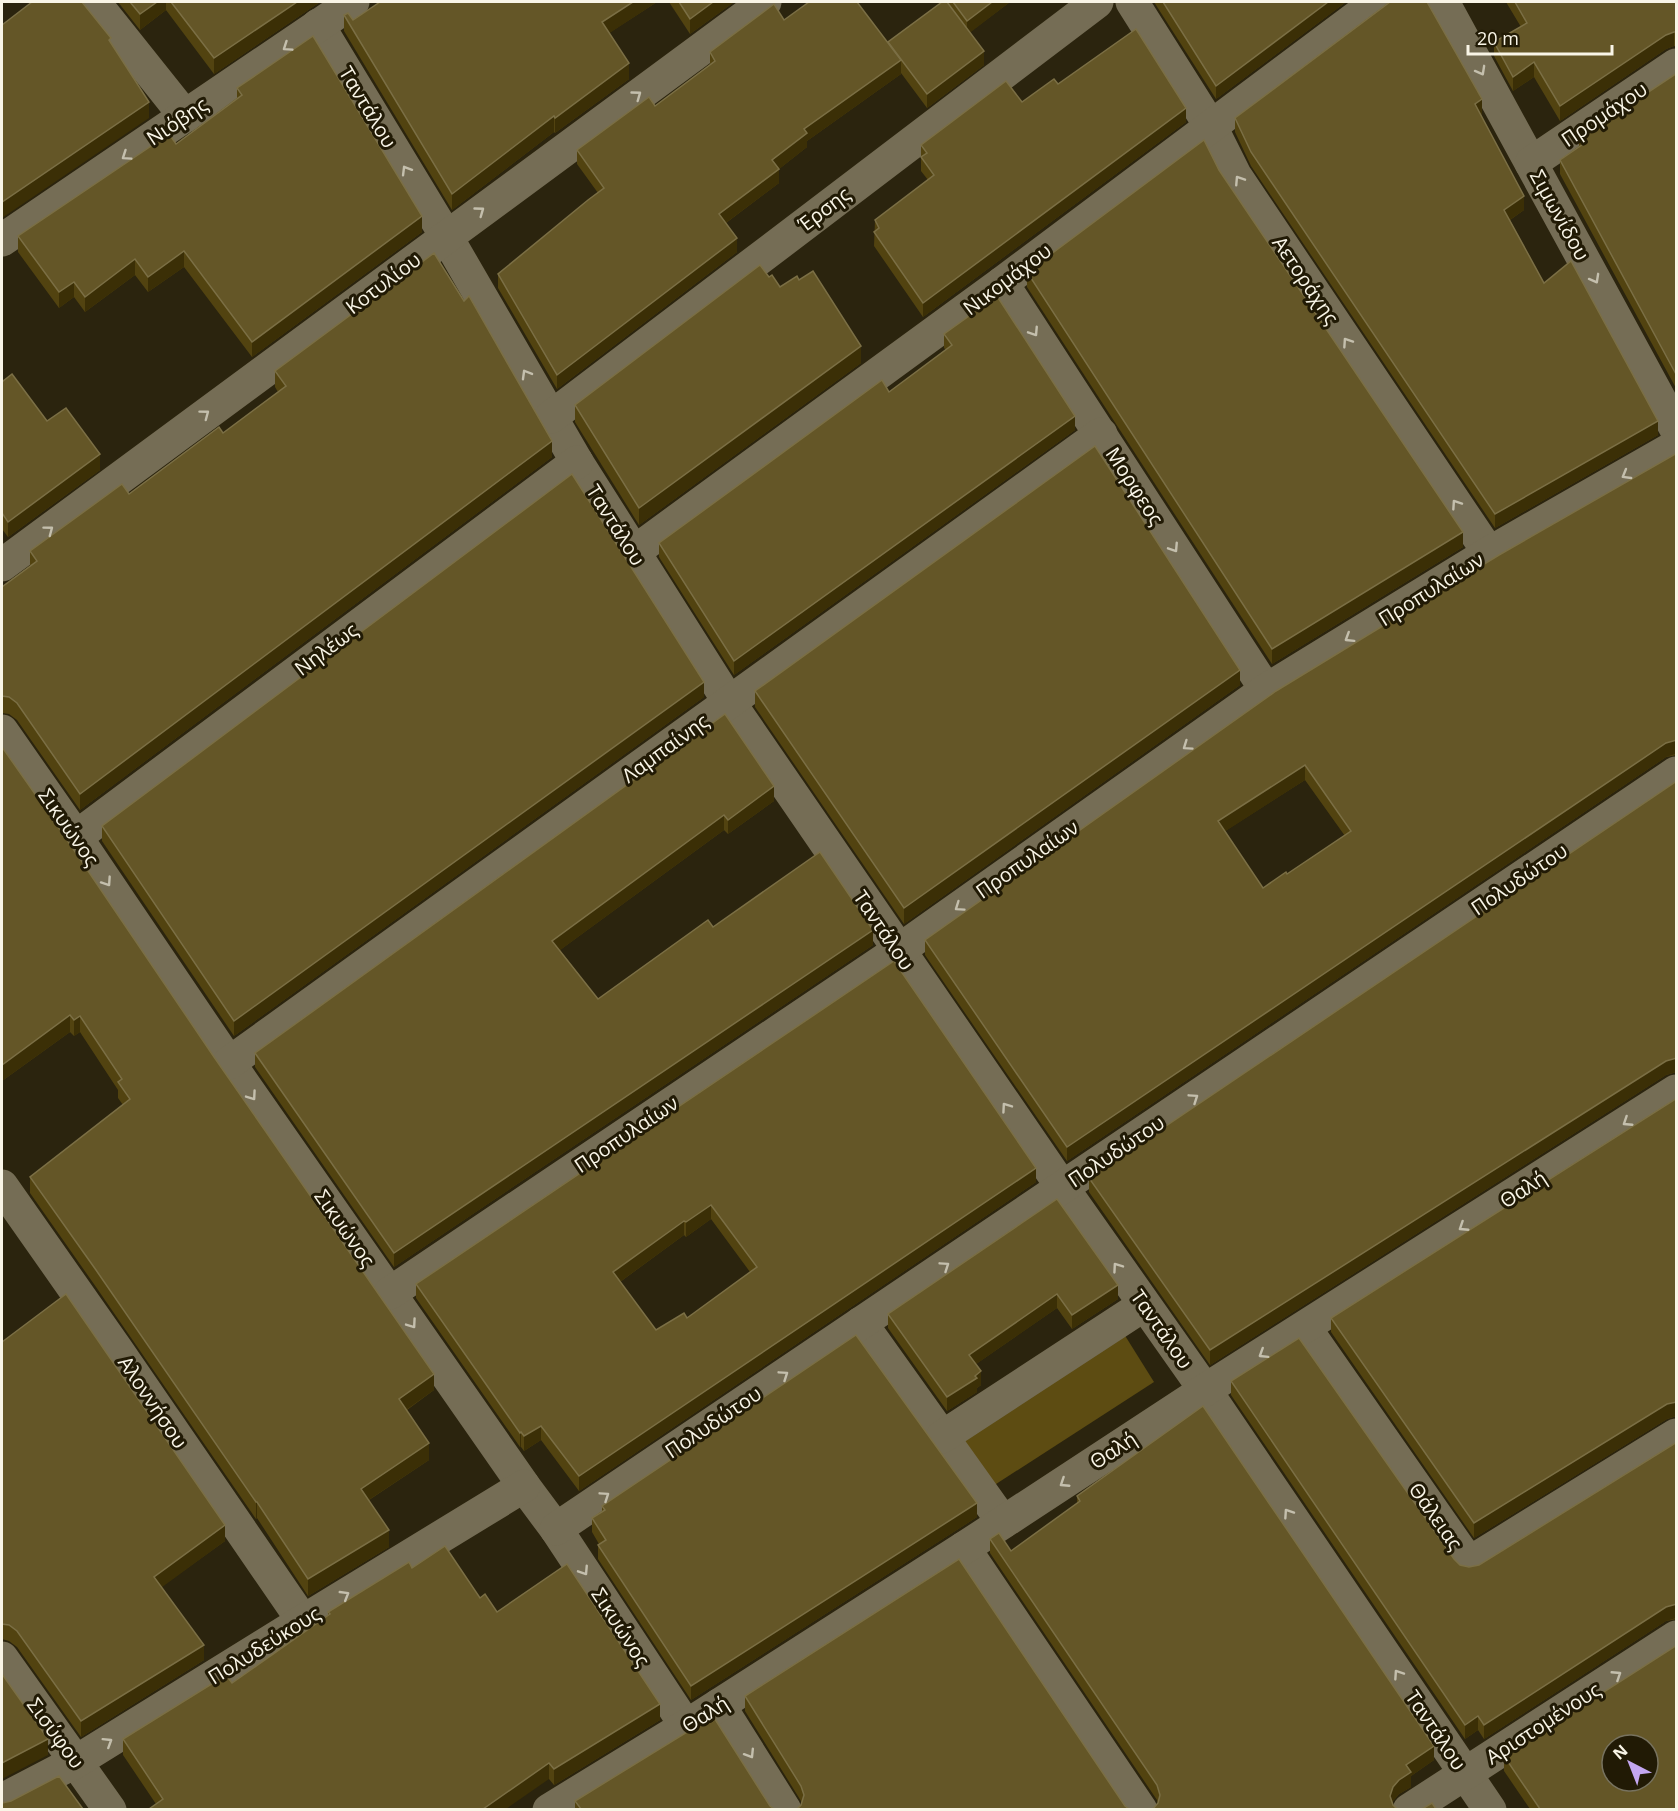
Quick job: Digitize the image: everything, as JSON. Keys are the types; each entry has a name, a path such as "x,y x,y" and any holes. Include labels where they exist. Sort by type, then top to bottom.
{"street":[{"path":"94,2 185,116"},
{"name":"Νιόβης","path":"2,240 352,2"},
{"name":"Κοτυλίου","path":"2,565 765,2"},
{"name":"Έρσης","path":"551,417 1097,2"},
{"name":"Αετοράχης","path":"1132,2 1210,127 1235,175 1489,553"},
{"name":"Νικομάχου","path":"634,552 1002,283 1377,2"},
{"name":"Σιμωνίδου","path":"1443,2 1677,429"},
{"name":"Ταντάλου","path":"318,25 446,236 577,462 729,702 1490,1809"},
{"name":"Προμάχου","path":"1531,163 1677,65"},
{"name":"Μορφεος","path":"1002,283 1266,690"},
{"name":"Λαμπαίνης","path":"229,1063 1101,434"},
{"name":"Προπυλαίων","path":"390,1293 898,951 1266,690 1489,553 1677,446"},
{"name":"Νηλέως","path":"76,837 577,462"},
{"name":"Σικυώνος","path":"2,731 229,1063 556,1529 686,1726"},
{"name":"Πολυδώτου","path":"556,1529 1677,773"},
{"name":"Θαλή","path":"549,1809 719,1705 1204,1390 1677,1091"},
{"name":"Αλοννήσου","path":"2,1186 303,1621"},
{"path":"942,1437 1144,1305"},
{"path":"861,1323 1003,1522"},
{"name":"Θάλειας","path":"1305,1328 1469,1563 1677,1435"},
{"name":"Πολυδεύκους","path":"2,1800 77,1761 524,1486"},
{"path":"964,1548 1141,1809"},
{"name":"Αριστομένους","path":"1409,1809 1677,1637"},
{"name":"Σισύφου","path":"2,1658 110,1809"},
{"path":"719,1705 785,1809"}],"shaded area":[{"path":"1124,1334 1154,1382 993,1486 962,1438"}],"building":[{"path":"32,2 82,2 111,38 109,40 149,102 2,202 2,25"},
{"path":"130,2 157,2 140,14"},
{"path":"171,2 297,2 214,58"},
{"path":"380,2 633,2 602,22 629,63 555,118 554,116 452,194 344,15 348,13 353,20"},
{"path":"679,2 713,2 690,19"},
{"path":"809,2 857,2 901,60 804,129 807,133 772,160 779,169 719,214 737,238 557,375 498,274 604,188 577,150 649,97 655,106 715,61 710,52 774,4 784,20"},
{"path":"942,2 947,2 984,51 927,94 888,42"},
{"path":"953,2 992,2 967,21"},
{"path":"1163,2 1328,2 1216,86"},
{"path":"1390,2 1427,2 1482,99 1475,104 1524,196 1504,210 1544,283 1571,261 1658,421 1495,514 1251,152 1235,118"},
{"path":"1515,2 1677,2 1677,32 1666,35 1560,106 1534,62 1513,77 1494,42 1527,23"},
{"path":"1136,29 1186,108 923,303 874,232 879,228 875,220 934,175 921,157 927,153 921,145 1006,81 1022,102 1054,79 1058,84"},
{"path":"313,36 422,216 252,342 184,251 148,277 135,259 85,297 74,282 59,292 18,236 169,134 176,144 242,95 237,88"},
{"path":"1677,73 1677,376 1560,160 1583,144 1579,138"},
{"path":"1204,140 1219,170 1463,532 1272,649 1027,272"},
{"path":"434,253 464,301 469,296 552,441 80,794 17,703 9,697 2,696 2,587 37,561 30,551 122,484 129,494 219,427 223,433 286,386 275,371"},
{"path":"760,265 769,277 772,275 780,287 797,276 799,280 813,271 861,346 639,508 575,405"},
{"path":"997,296 1075,416 734,661 659,543 882,380 889,392 952,345 944,334"},
{"path":"12,374 47,421 66,408 100,454 8,522 2,513 2,379 3,381"},
{"path":"1095,446 1240,670 904,908 755,691"},
{"path":"1677,453 1677,740 1666,743 1067,1147 925,940 1276,691 1499,555","holes":["1305,765 1351,831 1263,888 1218,821"]},
{"path":"572,474 704,682 234,1021 102,826"},
{"path":"725,714 774,786 728,820 724,815 552,941 598,999 708,920 713,927 820,852 873,930 394,1253 255,1053"},
{"path":"2,747 434,1374 399,1399 429,1443 361,1489 389,1530 308,1579 257,1502 30,1177 130,1099 118,1082 122,1079 80,1016 74,1020 70,1015 2,1065"},
{"path":"1677,781 1677,1058 1666,1061 1210,1350 1089,1178"},
{"path":"894,961 1036,1168 579,1476 541,1426 524,1436 520,1433 416,1284","holes":["711,1205 757,1267 687,1318 684,1313 656,1330 613,1272 684,1221 686,1222"]},
{"path":"1677,1098 1677,1402 1667,1404 1474,1523 1331,1318"},
{"path":"1057,1199 1118,1285 1072,1315 1057,1294 969,1355 981,1371 975,1376 977,1378 947,1397 888,1314"},
{"path":"66,1294 225,1525 154,1577 204,1645 81,1721 17,1631 9,1625 2,1624 2,1342"},
{"path":"856,1335 977,1503 691,1686 598,1545 606,1540 592,1518 605,1510 602,1506"},
{"path":"1299,1338 1460,1565 1469,1567 1479,1565 1677,1442 1677,1604 1666,1607 1484,1725 1478,1716 1465,1725 1231,1381"},
{"path":"1203,1406 1434,1746 1406,1765 1411,1772 1393,1787 1390,1796 1397,1809 1153,1809 1160,1795 1157,1785 990,1539 999,1533 1011,1551 1080,1501 1077,1496"},
{"path":"445,1546 480,1598 485,1594 497,1612 567,1564 660,1704 554,1769 549,1763 483,1809 149,1809 163,1799 123,1739 226,1675 232,1683 330,1614 328,1612 409,1562 412,1568"},
{"path":"959,1559 1129,1809 797,1809 804,1795 801,1786 745,1696"},
{"path":"1677,1645 1677,1809 1540,1809 1504,1756"},
{"path":"2,1674 48,1739 2,1763"},
{"path":"713,1716 774,1809 581,1809 575,1801"},
{"path":"59,1776 83,1809 2,1809 2,1803 11,1801"},
{"path":"1432,1803 1436,1809 1422,1809"}]}
